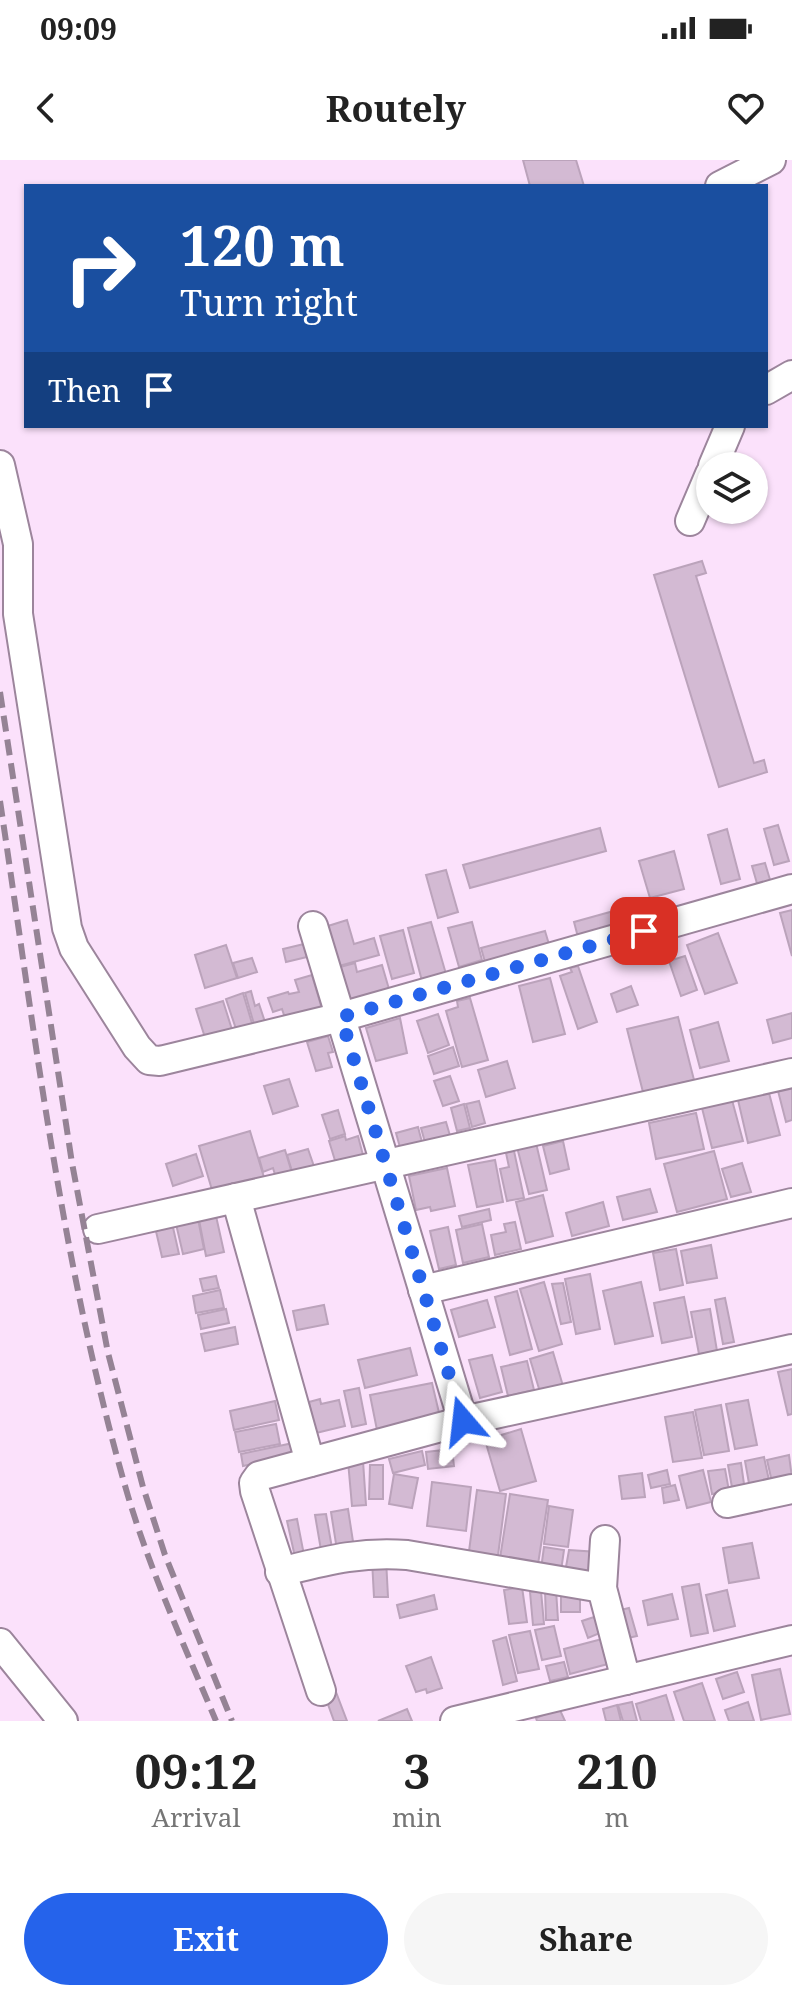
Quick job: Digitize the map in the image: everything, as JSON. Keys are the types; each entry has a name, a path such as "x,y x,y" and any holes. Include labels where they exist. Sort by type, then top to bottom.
{"street":[{"path":"724,184 771,160"},
{"path":"768,389 792,375"},
{"path":"719,452 729,428"},
{"path":"0,465 18,544 18,614 67,928 74,948 137,1047 149,1060 160,1061 341,1017 792,889"},
{"path":"690,521 696,507"},
{"path":"313,926 463,1421"},
{"path":"98,1229 792,1073"},
{"path":"236,1198 310,1462"},
{"path":"423,1290 792,1203"},
{"path":"321,1691 255,1491 254,1483 259,1476 463,1421 792,1349"},
{"path":"727,1503 792,1489"},
{"path":"605,1540 602,1588 626,1680"},
{"path":"280,1572 349,1555 376,1552 602,1588"},
{"path":"455,1721 792,1640"},
{"path":"0,1643 63,1721"}],"building":[{"path":"523,160 576,160 583,184 529,184"},
{"path":"702,561 706,573 696,576 754,763 764,760 767,772 719,787 654,575"},
{"path":"778,825 789,861 774,865 764,829"},
{"path":"600,828 606,851 470,888 463,865"},
{"path":"727,829 740,879 721,884 708,835"},
{"path":"674,851 684,889 650,898 639,861"},
{"path":"765,863 771,883 758,887 752,866"},
{"path":"446,870 458,912 438,918 426,875"},
{"path":"646,902 652,921 579,941 574,922"},
{"path":"792,910 792,956 780,913"},
{"path":"347,920 354,944 374,938 379,955 339,966 328,926"},
{"path":"431,922 446,974 422,981 408,928"},
{"path":"472,922 482,960 459,967 448,928"},
{"path":"403,930 414,973 392,979 380,936"},
{"path":"545,931 551,951 487,969 481,948"},
{"path":"718,933 737,983 705,994 687,945"},
{"path":"304,944 307,957 286,962 283,949"},
{"path":"226,945 237,978 205,988 195,955"},
{"path":"685,956 697,990 681,996 669,961"},
{"path":"252,958 257,972 238,978 233,963"},
{"path":"355,963 357,972 382,965 391,996 351,1007 340,967"},
{"path":"578,966 597,1022 578,1029 560,976"},
{"path":"312,975 324,1016 288,1027 282,1009 273,1012 268,998 299,992 295,980"},
{"path":"550,978 565,1034 533,1042 519,986"},
{"path":"631,986 638,1005 617,1012 611,994"},
{"path":"251,991 267,1028 256,1031 245,993"},
{"path":"243,993 254,1030 238,1035 226,999"},
{"path":"470,998 488,1060 462,1067 446,1011 458,1007 457,1001"},
{"path":"223,1001 234,1036 207,1044 196,1009"},
{"path":"792,1013 792,1038 773,1043 767,1020"},
{"path":"438,1014 449,1045 428,1053 417,1021"},
{"path":"678,1017 694,1080 643,1092 627,1029"},
{"path":"400,1018 407,1053 376,1061 366,1028"},
{"path":"718,1022 729,1061 700,1068 690,1030"},
{"path":"328,1036 333,1052 328,1053 332,1067 316,1071 307,1042"},
{"path":"453,1047 459,1066 434,1074 428,1056"},
{"path":"507,1061 515,1088 486,1097 478,1070"},
{"path":"450,1076 459,1101 443,1106 434,1081"},
{"path":"289,1079 298,1106 273,1114 264,1086"},
{"path":"792,1083 792,1120 786,1122 777,1087"},
{"path":"769,1093 780,1135 748,1143 738,1100"},
{"path":"732,1100 743,1141 712,1148 702,1108"},
{"path":"479,1101 485,1123 472,1127 466,1104"},
{"path":"464,1104 470,1128 457,1131 451,1108"},
{"path":"338,1110 345,1134 330,1139 322,1115"},
{"path":"696,1113 704,1149 656,1159 649,1123"},
{"path":"446,1122 451,1139 426,1146 421,1128"},
{"path":"418,1127 423,1146 401,1151 396,1133"},
{"path":"250,1131 266,1184 215,1200 199,1146"},
{"path":"345,1136 346,1140 358,1136 364,1159 337,1167 329,1141"},
{"path":"563,1141 569,1169 550,1174 543,1146"},
{"path":"536,1143 547,1190 529,1194 517,1147"},
{"path":"308,1149 317,1175 295,1181 287,1155"},
{"path":"285,1150 292,1173 276,1178 273,1168 263,1172 259,1158"},
{"path":"514,1151 524,1198 507,1201 500,1169 509,1167 506,1153"},
{"path":"714,1151 727,1199 677,1212 664,1164"},
{"path":"196,1154 203,1176 173,1186 166,1164"},
{"path":"495,1160 503,1202 477,1207 468,1165"},
{"path":"742,1163 751,1192 731,1197 722,1169"},
{"path":"447,1168 455,1206 431,1211 430,1207 416,1210 409,1176"},
{"path":"650,1189 657,1212 623,1220 617,1197"},
{"path":"543,1195 553,1236 526,1243 516,1202"},
{"path":"603,1202 609,1226 572,1236 566,1213"},
{"path":"489,1209 491,1220 462,1227 459,1216"},
{"path":"216,1216 224,1252 206,1256 199,1220"},
{"path":"198,1219 204,1249 183,1254 176,1224"},
{"path":"515,1222 521,1249 495,1255 491,1235 506,1232 504,1224"},
{"path":"172,1223 179,1254 162,1257 155,1227"},
{"path":"482,1224 489,1257 463,1263 456,1230"},
{"path":"448,1227 456,1265 439,1269 430,1231"},
{"path":"711,1245 717,1278 687,1283 681,1251"},
{"path":"676,1249 683,1285 660,1290 653,1253"},
{"path":"590,1274 600,1329 576,1334 565,1279"},
{"path":"216,1276 219,1288 203,1291 200,1279"},
{"path":"544,1282 562,1344 539,1351 520,1289"},
{"path":"641,1282 653,1336 615,1344 603,1291"},
{"path":"563,1283 571,1322 561,1324 552,1284"},
{"path":"220,1290 224,1308 196,1313 193,1296"},
{"path":"517,1291 532,1349 510,1355 495,1297"},
{"path":"684,1297 692,1337 662,1343 654,1303"},
{"path":"725,1298 734,1342 723,1344 715,1300"},
{"path":"487,1300 495,1327 459,1337 451,1310"},
{"path":"324,1305 328,1324 297,1330 293,1311"},
{"path":"226,1309 229,1323 201,1329 198,1315"},
{"path":"710,1309 717,1351 699,1354 691,1312"},
{"path":"235,1327 238,1344 205,1351 201,1334"},
{"path":"410,1348 417,1375 365,1388 358,1360"},
{"path":"553,1352 563,1386 540,1392 530,1359"},
{"path":"492,1355 502,1392 480,1398 469,1360"},
{"path":"527,1361 534,1390 508,1396 501,1367"},
{"path":"792,1369 792,1414 788,1415 778,1372"},
{"path":"432,1383 440,1417 377,1430 370,1395"},
{"path":"359,1388 366,1424 352,1427 344,1391"},
{"path":"320,1399 321,1404 339,1400 345,1426 316,1433 309,1402"},
{"path":"748,1400 757,1445 735,1449 726,1404"},
{"path":"275,1401 279,1420 234,1430 230,1411"},
{"path":"721,1405 729,1451 704,1455 695,1410"},
{"path":"693,1412 702,1458 673,1462 665,1417"},
{"path":"276,1424 280,1444 239,1452 235,1432"},
{"path":"521,1429 536,1481 500,1491 485,1440"},
{"path":"293,1443 296,1455 243,1466 241,1454"},
{"path":"452,1449 454,1466 428,1469 426,1452"},
{"path":"422,1451 425,1465 393,1473 389,1459"},
{"path":"789,1455 792,1478 772,1482 767,1460"},
{"path":"764,1457 770,1485 750,1489 745,1461"},
{"path":"348,1461 363,1461 366,1505 352,1506"},
{"path":"741,1463 745,1491 733,1493 728,1465"},
{"path":"370,1465 383,1465 383,1499 369,1499"},
{"path":"725,1469 729,1491 712,1494 708,1471"},
{"path":"667,1470 670,1484 651,1488 648,1475"},
{"path":"703,1470 711,1502 687,1508 679,1476"},
{"path":"642,1473 645,1497 622,1499 619,1476"},
{"path":"394,1474 418,1478 412,1508 389,1504"},
{"path":"432,1482 471,1487 466,1531 427,1526"},
{"path":"675,1485 679,1500 664,1503 662,1488"},
{"path":"477,1490 506,1494 497,1563 468,1559"},
{"path":"510,1494 548,1500 536,1577 498,1571"},
{"path":"549,1506 573,1510 568,1547 544,1544"},
{"path":"348,1509 354,1548 337,1550 331,1512"},
{"path":"326,1514 332,1548 321,1550 315,1515"},
{"path":"297,1519 304,1555 295,1557 287,1521"},
{"path":"752,1543 759,1578 729,1583 723,1548"},
{"path":"544,1547 564,1550 560,1578 540,1576"},
{"path":"569,1550 598,1552 597,1580 564,1578"},
{"path":"386,1559 388,1597 374,1597 372,1560"},
{"path":"699,1584 708,1633 691,1636 682,1587"},
{"path":"522,1587 527,1622 509,1624 504,1590"},
{"path":"556,1590 558,1620 546,1620 545,1591"},
{"path":"727,1590 735,1626 714,1631 706,1595"},
{"path":"541,1591 544,1624 533,1625 530,1592"},
{"path":"561,1591 580,1591 580,1612 561,1612"},
{"path":"672,1594 678,1619 648,1625 643,1601"},
{"path":"434,1595 437,1609 400,1618 397,1605"},
{"path":"629,1608 637,1636 619,1640 612,1612"},
{"path":"594,1617 600,1633 588,1638 582,1621"},
{"path":"554,1626 561,1656 542,1660 535,1630"},
{"path":"530,1631 539,1669 518,1673 509,1635"},
{"path":"506,1637 517,1681 503,1685 493,1641"},
{"path":"602,1639 608,1664 570,1674 564,1649"},
{"path":"431,1657 442,1688 427,1693 426,1689 416,1692 406,1666"},
{"path":"564,1662 568,1677 550,1681 546,1666"},
{"path":"780,1669 790,1714 761,1720 752,1675"},
{"path":"737,1672 744,1692 723,1699 716,1679"},
{"path":"702,1683 715,1721 684,1721 674,1692"},
{"path":"336,1692 347,1721 334,1721 325,1696"},
{"path":"666,1695 674,1721 641,1721 636,1704"},
{"path":"632,1702 637,1721 623,1721 618,1705"},
{"path":"748,1702 754,1721 729,1721 725,1710"},
{"path":"617,1705 621,1721 606,1721 603,1709"},
{"path":"559,1708 565,1721 537,1721 536,1718"},
{"path":"407,1709 412,1721 378,1721"}],"railway":[{"path":"0,692 72,1163 108,1353 143,1487 165,1555 232,1721"},
{"path":"0,801 52,1151 85,1325 105,1411 147,1553 216,1721"}],"route":[{"path":"463,1421 341,1017 644,931"}]}
